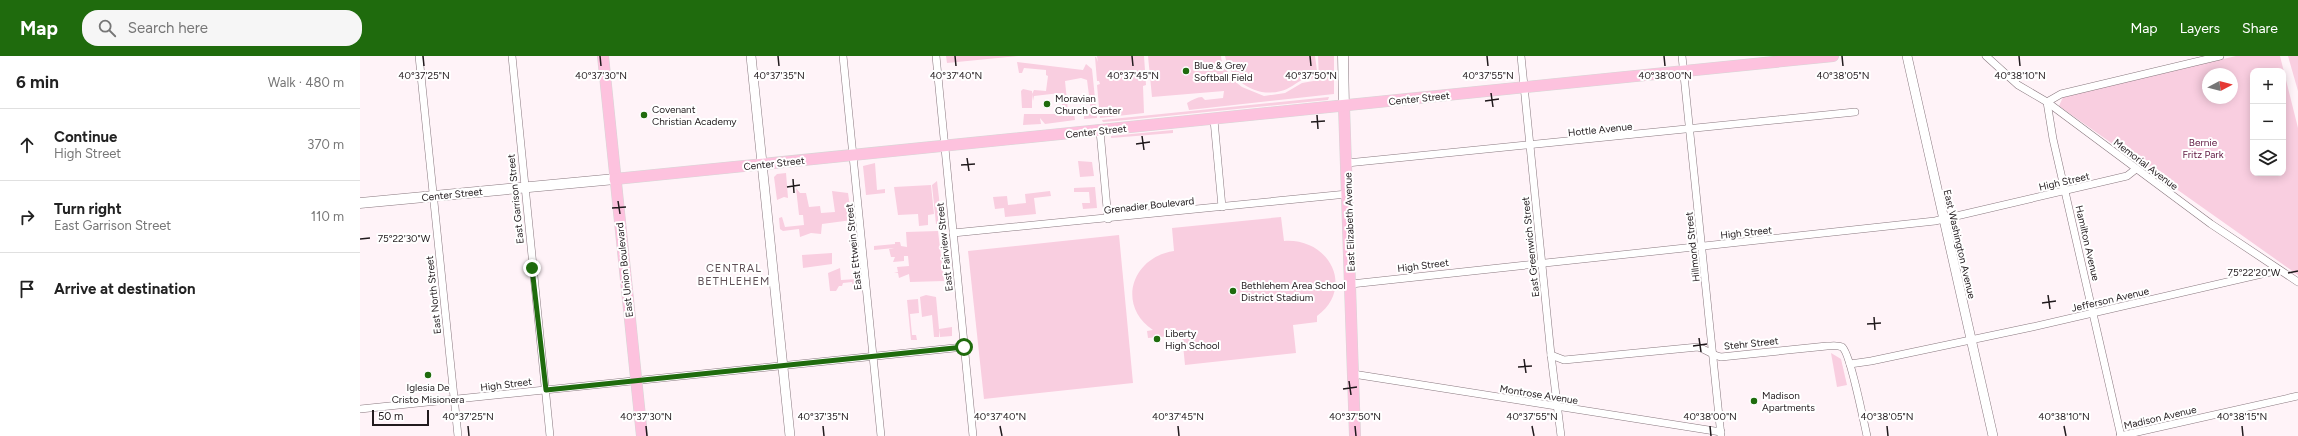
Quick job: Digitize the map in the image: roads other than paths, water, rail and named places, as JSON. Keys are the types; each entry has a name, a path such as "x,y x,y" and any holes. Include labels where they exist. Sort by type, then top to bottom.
{"main road":[{"name":"East Union Boulevard","path":"603,56 642,436"},
{"name":"East Elizabeth Avenue","path":"1343,56 1355,436"},
{"name":"Center Street","path":"360,203 944,147 1833,56"}],"street":[{"name":"East North Street","path":"419,56 458,436"},
{"name":"East Garrison Street","path":"512,56 550,436"},
{"path":"751,56 790,436"},
{"name":"East Ettwein Street","path":"843,56 881,436"},
{"name":"East Fairview Street","path":"936,56 973,436"},
{"name":"East Greenwich Street","path":"1521,56 1551,355 1561,436"},
{"name":"Hillmond Street","path":"1682,56 1721,434"},
{"name":"East Washington Avenue","path":"1907,56 1993,436"},
{"name":"Memorial Avenue","path":"1986,56 2018,85 2047,102 2211,224 2298,282"},
{"path":"2047,102 2061,94 2220,56"},
{"name":"Hamilton Avenue","path":"2047,102 2053,139 2121,436"},
{"name":"Hottle Avenue","path":"1347,163 1530,146 1855,112"},
{"path":"1214,120 1222,207"},
{"path":"1100,130 1108,219"},
{"name":"High Street","path":"1351,284 1542,262 1702,247 1944,220 2127,176 2136,169"},
{"name":"Grenadier Boulevard","path":"953,233 1108,219 1348,194"},
{"name":"Jefferson Avenue","path":"1850,364 1971,340 2279,270"},
{"name":"Stehr Street","path":"1551,355 1564,360 1698,347 1706,349 1713,355 1721,357 1836,346 1842,347 1846,351 1850,364 1867,436"},
{"name":"High Street","path":"360,410 636,380 783,367 964,347"},
{"name":"Montrose Avenue","path":"1354,374 1721,434"},
{"name":"Madison Avenue","path":"2121,436 2298,396"}],"place":[{"name":"Blue & Grey Softball Field","path":"1186,71"},
{"name":"Moravian Church Center","path":"1047,104"},
{"name":"Covenant Christian Academy","path":"644,115"},
{"name":"Bethlehem Area School District Stadium","path":"1233,291"},
{"name":"Liberty High School","path":"1157,339"},
{"name":"Iglesia De Cristo Misionera","path":"428,375"},
{"name":"Madison Apartments","path":"1754,401"}],"district":[{"name":"CENTRAL BETHLEHEM","path":"734,274"}],"park label":[{"name":"Bernie Fritz Park","path":"2203,148"}]}
